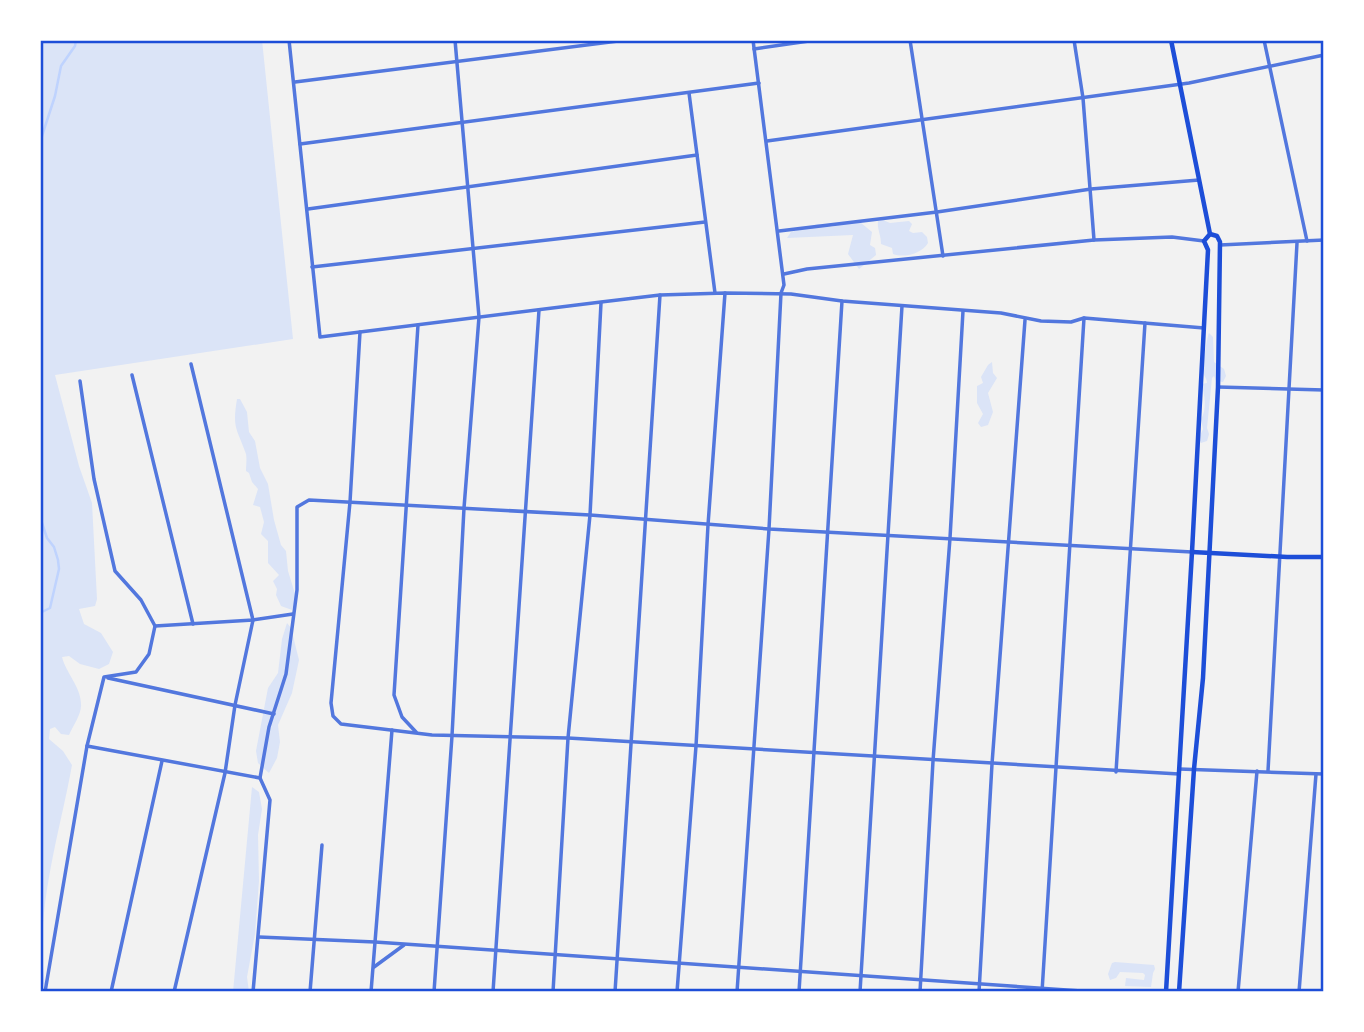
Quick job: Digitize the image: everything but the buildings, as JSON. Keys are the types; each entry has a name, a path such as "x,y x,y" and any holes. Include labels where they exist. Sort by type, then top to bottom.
{"main road":[{"path":"1171,40 1210,234"},
{"path":"1166,992 1208,250 1204,241 1210,234"},
{"path":"1179,992 1203,678 1218,387 1220,245 1219,237 1210,234"},
{"path":"1208,250 1216,250 1220,245"},
{"path":"1192,552 1324,557"}],"street":[{"path":"289,40 320,337 660,295 715,293 781,293 1001,313 1025,319 1061,322 1084,318 1204,328"},
{"path":"434,992 452,736 464,508 479,317 455,40"},
{"path":"295,82 626,40"},
{"path":"737,992 784,274 753,40"},
{"path":"754,49 816,40"},
{"path":"910,40 943,256"},
{"path":"1074,40 1083,98 1094,240"},
{"path":"1264,40 1307,241"},
{"path":"767,141 1181,84 1324,55"},
{"path":"300,144 759,83"},
{"path":"689,93 715,293"},
{"path":"308,209 697,155"},
{"path":"779,231 937,212 1091,188 1199,180"},
{"path":"312,267 705,222"},
{"path":"784,274 807,269 1094,240 1172,237 1204,241"},
{"path":"1220,245 1324,240"},
{"path":"1268,771 1297,243"},
{"path":"677,992 696,746 708,525 725,293"},
{"path":"615,992 660,295"},
{"path":"799,992 842,300"},
{"path":"553,992 568,738 590,515 601,302"},
{"path":"860,992 902,305"},
{"path":"494,992 538,310"},
{"path":"920,992 963,311"},
{"path":"1042,989 1084,318"},
{"path":"979,992 992,764 1025,319"},
{"path":"1116,772 1145,323"},
{"path":"417,733 401,717 394,695 418,325"},
{"path":"360,332 350,502 331,703 333,716 341,724 452,736 568,738 1116,772 1179,772 1194,769 1324,774"},
{"path":"174,992 225,773 235,705 253,620 191,364"},
{"path":"132,375 193,624"},
{"path":"80,381 94,479 115,571 141,600 155,626 149,654 136,671 104,677"},
{"path":"1218,387 1324,390"},
{"path":"253,992 270,800 260,778 286,674 298,590 297,507 309,499 1192,552"},
{"path":"155,626 253,620 293,614"},
{"path":"104,677 274,714"},
{"path":"45,992 87,746 104,677"},
{"path":"371,992 392,730"},
{"path":"87,746 260,778"},
{"path":"111,992 162,761"},
{"path":"1238,992 1257,771"},
{"path":"1299,992 1315,774"},
{"path":"310,992 322,845"},
{"path":"259,937 375,942 1096,992"},
{"path":"373,968 404,944"}],"shaded area":[{"path":"40,40 262,40 293,339 55,375 79,466 92,503 97,599 95,606 79,609 84,624 101,633 113,652 109,664 99,669 80,664 69,656 62,657 79,692 81,708 69,735 61,734 55,727 50,729 49,739 63,751 72,765 45,902 42,958 45,985 40,982"},
{"path":"878,221 890,223 909,221 912,224 909,231 922,232 928,243 912,254 893,254 892,248 881,244"},
{"path":"861,223 872,232 870,245 875,248 876,255 859,269 848,254 853,235 787,238 791,232 818,224 832,227"},
{"path":"1209,333 1213,337 1214,362 1224,369 1226,376 1223,382 1216,381 1214,376 1212,378 1207,428 1209,434 1207,441 1201,443 1199,438 1203,429 1201,419 1205,402 1201,384 1207,383 1203,370"},
{"path":"992,362 993,373 997,378 988,393 993,412 988,425 981,427 978,423 983,414 977,403 977,386 983,383 981,377"},
{"path":"237,399 240,399 247,412 249,432 255,441 260,468 268,484 281,545 286,551 288,571 296,597 292,610 281,606 276,595 277,589 273,581 279,575 268,563 268,541 261,534 264,522 260,507 253,505 258,489 246,471 246,454 235,423"},
{"path":"287,623 291,628 299,660 292,693 278,725 280,742 277,758 269,773 258,763 256,751 268,688 278,673"},
{"path":"252,787 259,792 262,809 258,835 259,881 255,934 247,977 249,992 233,992"},
{"path":"1115,962 1154,965 1151,987 1125,986 1126,978 1144,980 1143,973 1120,972 1116,978 1110,980 1108,974"}],"waterway":[{"path":"40,142 55,96 61,66 75,46 76,40"},
{"path":"40,517 47,538 54,547 59,569 50,608 40,613"}]}
